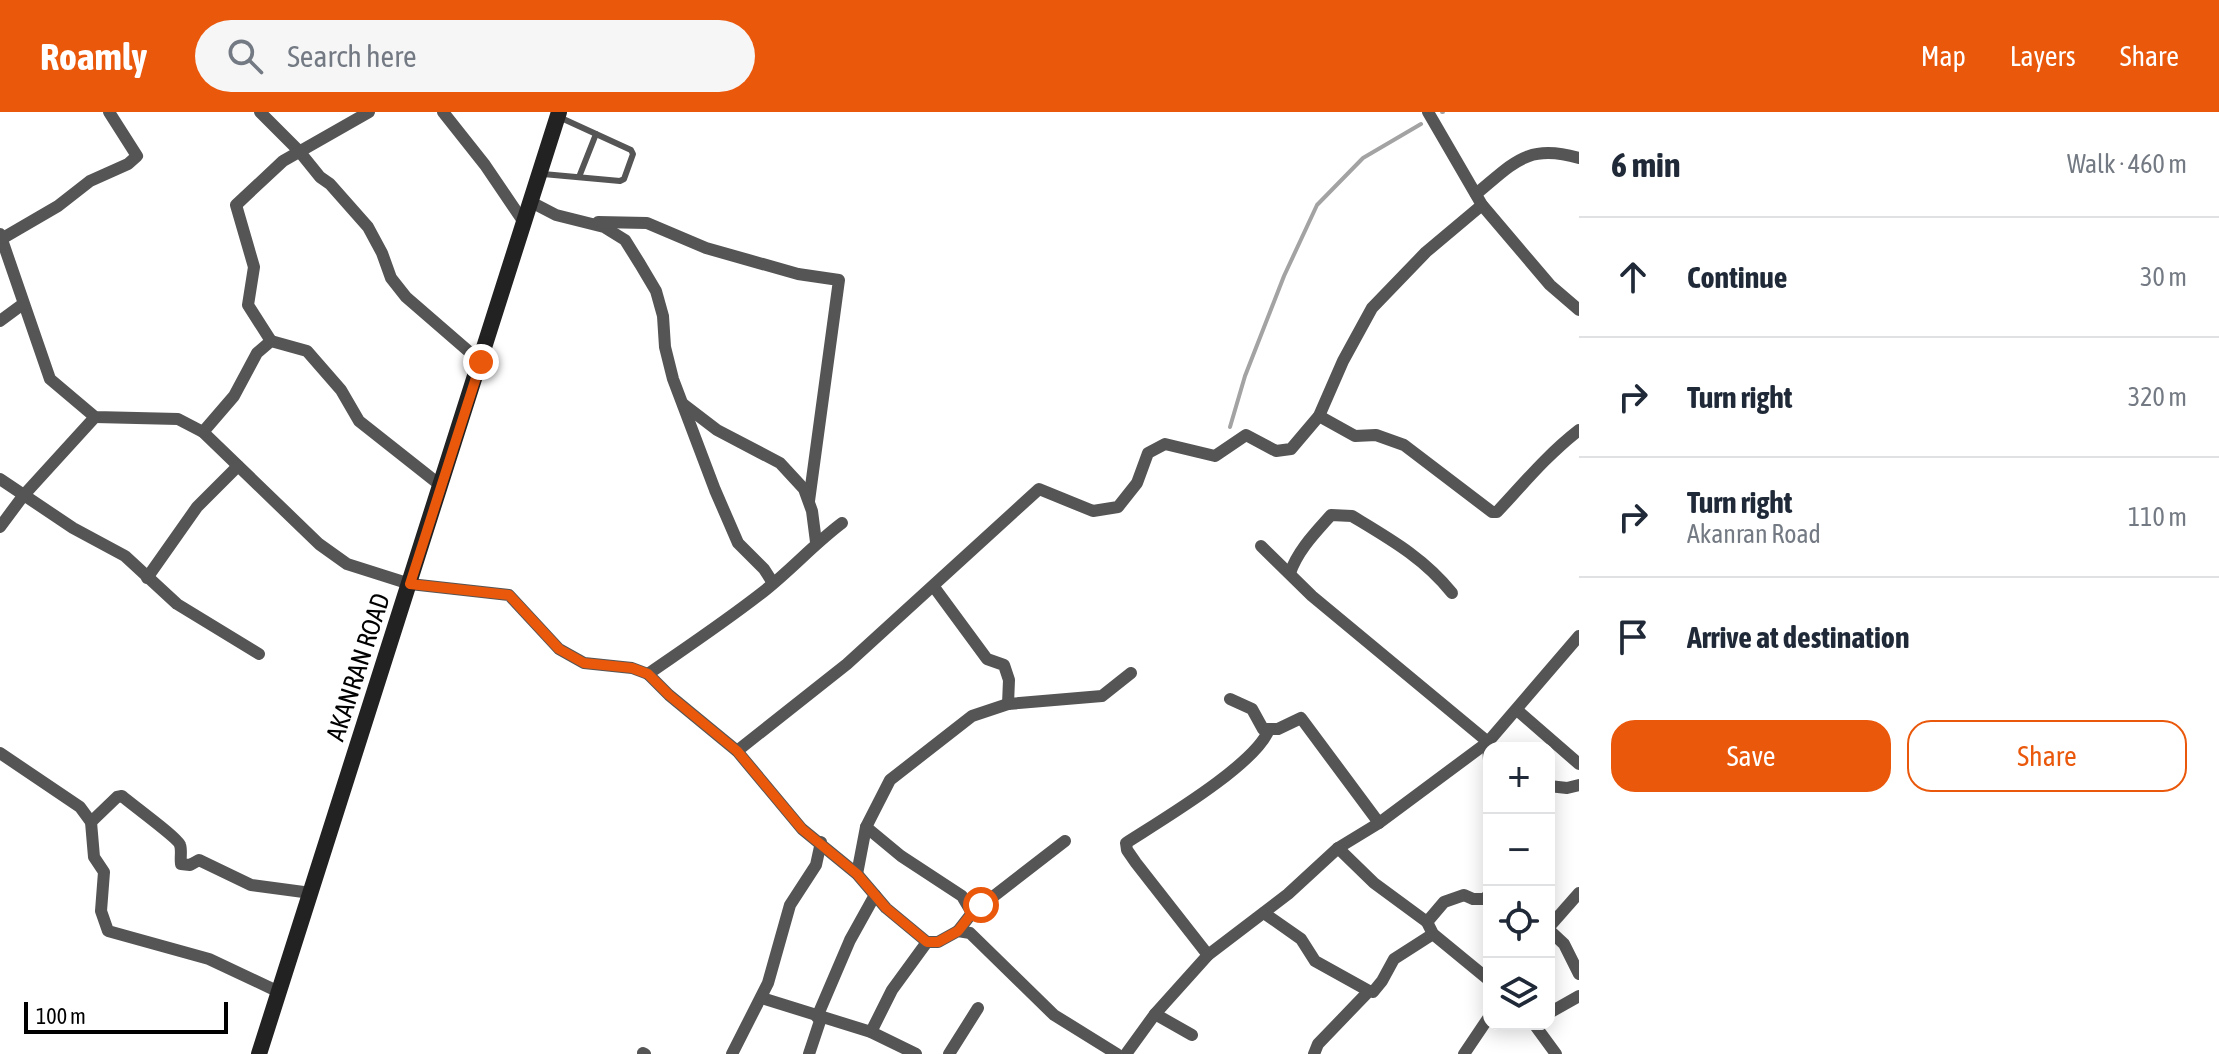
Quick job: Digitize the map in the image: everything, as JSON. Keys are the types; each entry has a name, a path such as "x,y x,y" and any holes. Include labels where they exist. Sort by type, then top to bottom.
{"main road":[{"name":"AKANRAN ROAD","path":"259,1054 558,114"}],"street":[{"path":"109,112 137,156 128,164 90,181 58,206 2,236 50,379 95,417 178,419 203,432 319,544 347,564 410,584 509,595 559,649 584,663 632,668 648,674 737,751 802,829 857,874 886,908 927,942 938,942 958,931 972,913 1065,841"},
{"path":"260,112 368,227 391,278 406,297 481,362"},
{"path":"369,112 283,161 236,205 254,267 248,305 271,341 307,351 341,390 359,421 440,485"},
{"path":"443,112 485,165 525,224"},
{"path":"1428,112 1479,200 1550,285 1579,310"},
{"path":"737,751 847,664 1039,489 1093,511 1118,507 1137,483 1148,453 1165,444 1215,456 1246,435 1276,451 1291,449 1319,416 1343,361 1372,308 1426,252 1518,160 1541,152 1579,158"},
{"path":"531,202 556,215 604,227 625,240 656,291 663,316 665,347 715,490 738,543 764,569 773,583"},
{"path":"590,222 647,223 706,248 798,274 839,280 809,501"},
{"path":"0,321 23,304"},
{"path":"203,432 234,396 257,353 271,341"},
{"path":"683,404 717,430 780,463 804,489 816,542"},
{"path":"1319,416 1355,436 1376,435 1404,445 1492,512 1497,512 1521,484 1579,430"},
{"path":"0,527 23,496 95,417"},
{"path":"147,578 197,507 238,466"},
{"path":"0,479 73,528 125,556 177,604 259,654"},
{"path":"1290,573 1303,547 1331,515 1340,513 1352,516 1414,554 1435,572 1452,593"},
{"path":"648,674 773,583 808,553 816,542 842,523"},
{"path":"1261,546 1312,596 1488,742 1579,636"},
{"path":"934,587 987,659 1004,665 1009,680 1008,704"},
{"path":"857,874 866,827 890,780 972,716 1008,704 1102,696 1131,673"},
{"path":"1230,699 1252,709 1263,729 1278,729 1301,718 1379,823"},
{"path":"1517,710 1579,764"},
{"path":"1208,955 1136,863 1126,843 1210,788 1260,744 1269,729"},
{"path":"1126,1054 1155,1014 1208,955 1288,894 1338,848 1379,823 1483,746"},
{"path":"0,753 80,807 91,822 94,857 104,872 101,911 108,931 209,959 279,992"},
{"path":"1555,787 1579,785"},
{"path":"91,822 117,797 122,796 175,838 180,845 181,864 190,865 199,860 251,885 311,893"},
{"path":"866,827 901,856 962,896 972,913"},
{"path":"732,1054 762,996 790,905 816,865 821,842"},
{"path":"1338,848 1374,883 1483,975"},
{"path":"816,865 835,856"},
{"path":"1555,930 1579,893"},
{"path":"809,1054 819,1018 850,940 875,895"},
{"path":"1264,913 1301,939 1315,961 1373,992 1394,959 1430,928 1444,902 1464,895 1483,899"},
{"path":"958,931 970,933 1054,1015 1117,1054"},
{"path":"1555,938 1564,944 1579,974"},
{"path":"871,1032 892,990 927,942"},
{"path":"1314,1054 1318,1044 1369,991"},
{"path":"762,996 819,1018 871,1032 916,1054"},
{"path":"1555,1010 1579,996"},
{"path":"949,1054 978,1008"},
{"path":"1155,1014 1192,1035"},
{"path":"1464,1054 1483,1026"},
{"path":"1538,1030 1556,1054"}],"lane":[{"path":"539,174 620,181 624,179 633,154 631,150 558,114"},
{"path":"579,177 596,134"}],"waterway":[{"path":"1230,427 1245,376 1284,276 1317,205 1363,158 1421,124"}],"route":[{"path":"481,362 410,584 509,595 559,649 584,663 632,668 648,674 737,751 802,829 857,874 886,908 927,942 938,942 958,931 981,905"}]}
